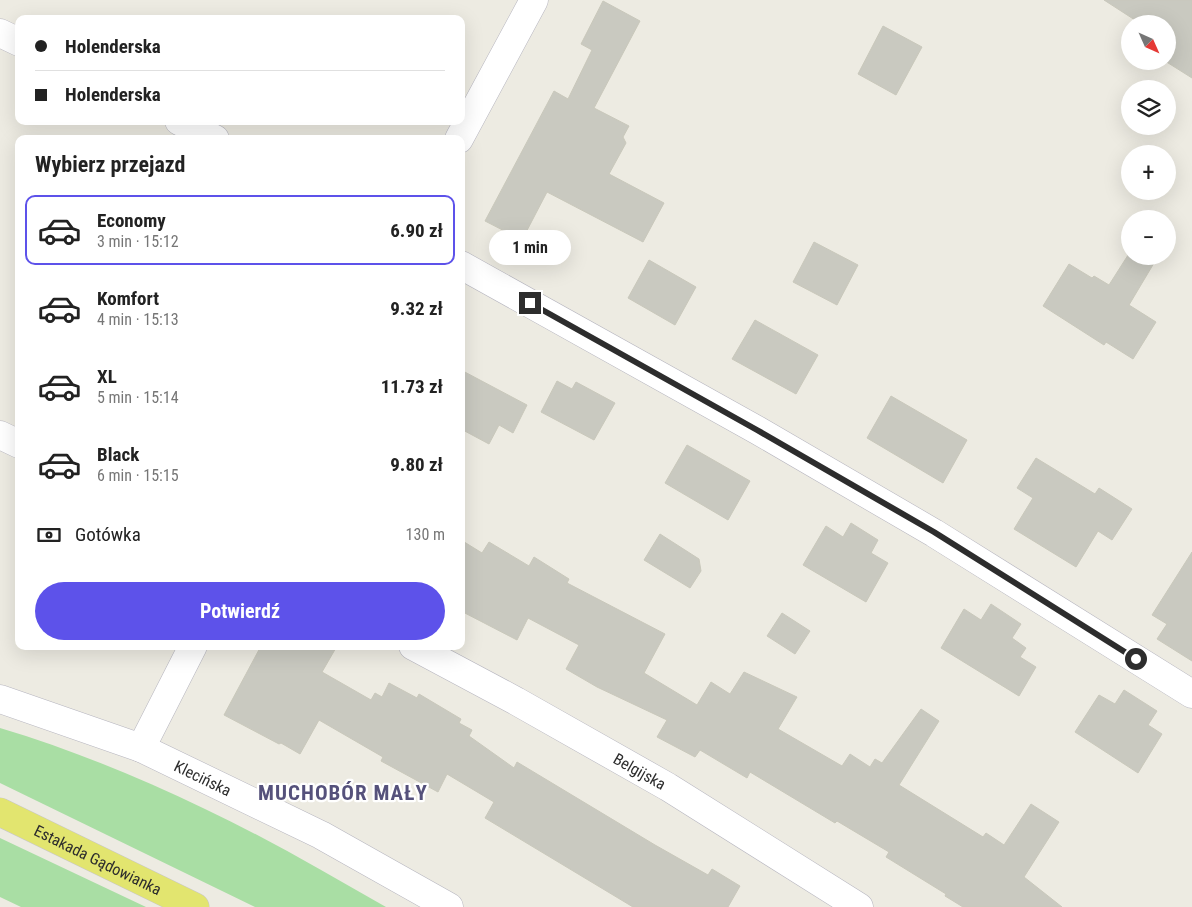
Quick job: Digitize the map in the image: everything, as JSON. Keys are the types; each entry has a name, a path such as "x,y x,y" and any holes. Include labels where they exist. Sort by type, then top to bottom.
{"main road":[{"name":"Estakada Gądowianka","path":"0,812 195,907"}],"street":[{"path":"462,135 534,0"},
{"path":"0,33 15,40"},
{"path":"187,125 207,135"},
{"path":"465,266 721,409 927,528 1192,694"},
{"path":"0,435 15,442"},
{"path":"141,748 191,650"},
{"name":"Belgijska","path":"420,650 516,701 668,787 859,907"},
{"name":"Klecińska","path":"0,699 141,748 322,835 449,907"}],"green space":[{"path":"0,728 78,754 180,797 274,844 386,907 255,907 0,783"},
{"path":"0,838 146,907 21,907 0,897"}],"building":[{"path":"1104,0 1192,0 1192,78 1176,68 1176,15 1127,15"},
{"path":"603,1 640,21 594,108 629,126 623,137 626,143 609,174 664,203 643,242 547,192 522,240 485,221 554,91 568,99 592,50 581,44"},
{"path":"883,26 922,47 896,95 858,74"},
{"path":"814,242 858,265 837,305 793,282"},
{"path":"649,260 696,287 675,325 628,298"},
{"path":"1069,264 1092,278 1094,276 1109,285 1122,265 1153,265 1129,305 1156,322 1133,359 1106,342 1104,345 1043,306"},
{"path":"755,320 818,355 796,394 732,359"},
{"path":"465,372 527,405 513,433 499,425 489,444 465,431"},
{"path":"557,381 572,389 576,382 615,403 594,440 541,412"},
{"path":"891,396 967,440 943,483 867,438"},
{"path":"687,445 750,481 728,520 665,483"},
{"path":"1036,458 1095,494 1099,488 1132,509 1112,540 1098,531 1076,567 1014,529 1033,498 1017,488"},
{"path":"851,523 878,540 871,553 888,563 866,602 803,565 826,526 843,537"},
{"path":"660,534 699,559 701,571 690,588 644,560"},
{"path":"465,542 482,553 489,542 529,566 534,557 569,579 567,583 665,634 644,673 697,705 711,682 730,694 744,672 797,697 778,729 842,766 850,754 870,767 875,759 882,763 921,709 939,721 899,785 983,837 986,833 1004,845 1031,804 1059,822 1024,877 1062,907 963,907 945,896 946,894 886,857 889,852 837,821 835,823 750,772 747,778 700,750 695,757 657,737 667,720 597,687 566,669 579,645 528,618 517,640 465,613"},
{"path":"1192,552 1192,661 1157,639 1167,624 1152,615"},
{"path":"991,604 1021,624 1012,638 1026,648 1020,657 1036,667 1019,696 941,648 964,609 981,620"},
{"path":"782,613 810,631 795,654 767,636"},
{"path":"259,650 335,650 322,672 371,700 375,693 382,697 389,683 417,698 419,694 461,719 459,723 472,730 469,736 514,768 517,762 708,875 712,869 740,886 728,907 633,907 485,818 494,802 447,774 438,792 381,761 383,757 319,720 300,754 224,715"},
{"path":"1124,690 1157,711 1148,725 1162,734 1138,773 1075,732 1099,695 1115,704"}],"district":[{"name":"MUCHOBÓR MAŁY","path":"343,793"}],"route":[{"path":"530,303 934,532 1136,659"}]}
